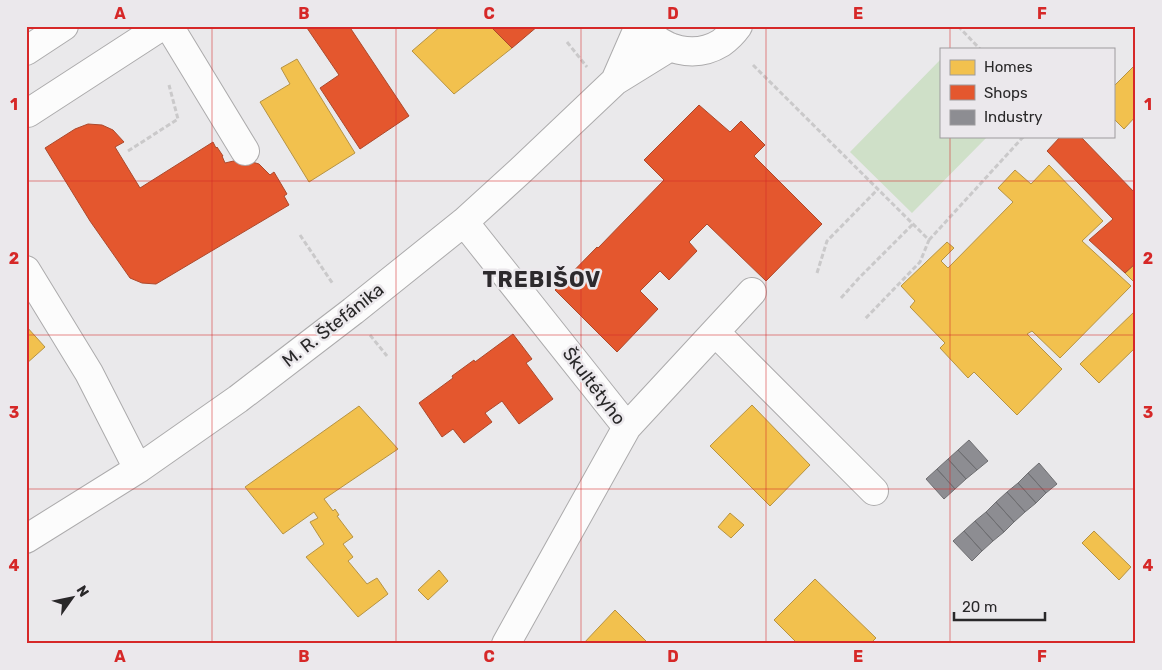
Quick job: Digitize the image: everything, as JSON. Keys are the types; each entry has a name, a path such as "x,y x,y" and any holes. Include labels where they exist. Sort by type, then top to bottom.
{"street":[{"path":"26,51 64,26"},
{"path":"28,113 162,26"},
{"path":"169,26 245,150"},
{"name":"M. R. Štefánika","path":"615,81 639,26"},
{"path":"644,26 653,37 670,47 682,51 708,49 731,35 738,26"},
{"name":"M. R. Štefánika","path":"26,539 138,469 238,399 464,222 615,81 670,47"},
{"name":"Škultétyho","path":"464,222 627,426 506,644"},
{"path":"26,270 89,373 138,469"},
{"path":"627,426 752,292"},
{"path":"715,332 874,491"}],"path":[{"path":"958,26 979,48"},
{"path":"567,42 588,68"},
{"path":"754,65 929,240"},
{"path":"128,150 178,119 168,84"},
{"path":"864,320 920,262 929,240 1022,138"},
{"path":"817,273 828,241 878,189"},
{"path":"842,298 859,278 913,224"},
{"path":"300,236 333,284"},
{"path":"368,332 387,356"}],"green space":[{"path":"940,60 940,138 986,138 912,213 850,152"}],"building: Homes":[{"path":"441,26 490,26 512,48 454,94 412,51"},
{"path":"297,59 355,153 309,182 260,102 290,84 281,68"},
{"path":"1136,64 1136,116 1124,129 1114,119 1114,86"},
{"path":"1049,165 1103,221 1082,241 1131,286 1060,358 1032,331 1027,334 1062,369 1017,415 974,372 968,378 940,348 945,343 910,307 915,301 901,286 947,242 954,248 941,261 948,268 1013,202 998,188 1015,170 1031,184"},
{"path":"1136,263 1136,284 1125,273"},
{"path":"1134,312 1136,314 1136,347 1099,383 1080,364"},
{"path":"26,326 45,347 26,364"},
{"path":"752,405 810,465 770,506 710,446"},
{"path":"359,406 398,449 324,499 333,511 335,509 339,515 337,516 353,537 343,544 353,557 348,561 367,584 377,578 388,594 358,617 306,557 324,544 310,522 318,518 314,512 283,534 245,487"},
{"path":"730,513 744,525 731,538 718,527"},
{"path":"1094,531 1131,567 1119,580 1082,543"},
{"path":"439,570 448,581 428,600 418,590"},
{"path":"815,579 876,638 870,644 798,644 774,620"},
{"path":"615,610 649,644 583,644"}],"building: Shops":[{"path":"309,26 349,26 409,116 360,149 320,88 339,75 307,28"},
{"path":"490,26 538,26 512,48"},
{"path":"699,105 730,132 741,121 765,145 754,156 822,224 766,281 707,224 689,242 697,251 669,280 660,271 640,291 658,309 617,352 555,290 664,180 644,160"},
{"path":"88,124 102,125 113,130 124,142 115,147 140,188 213,142 223,156 225,163 242,159 259,164 270,175 274,172 287,194 284,196 289,205 156,284 142,283 130,278 90,221 45,148 75,129"},
{"path":"1059,138 1082,138 1136,194 1136,263 1125,273 1089,240 1113,219 1047,151"},
{"path":"513,334 532,359 526,363 553,399 519,424 502,401 485,413 492,422 464,443 453,429 442,437 419,403 453,378 452,376 474,360 475,362"}],"building: Industry":[{"path":"969,440 988,461 977,470 958,450"},
{"path":"958,450 977,470 966,479 948,459"},
{"path":"948,459 966,479 955,489 937,469"},
{"path":"1039,463 1057,484 1046,493 1028,473"},
{"path":"937,469 955,489 944,499 926,479"},
{"path":"1028,473 1046,493 1036,503 1018,483"},
{"path":"1018,483 1036,503 1025,512 1007,492"},
{"path":"1007,492 1025,512 1014,522 996,502"},
{"path":"996,502 1014,522 1004,532 986,512"},
{"path":"986,512 1004,532 993,541 975,521"},
{"path":"975,521 993,541 982,551 964,531"},
{"path":"964,531 982,551 972,561 953,541"}],"district":[{"name":"TREBIŠOV","path":"542,279"}]}
